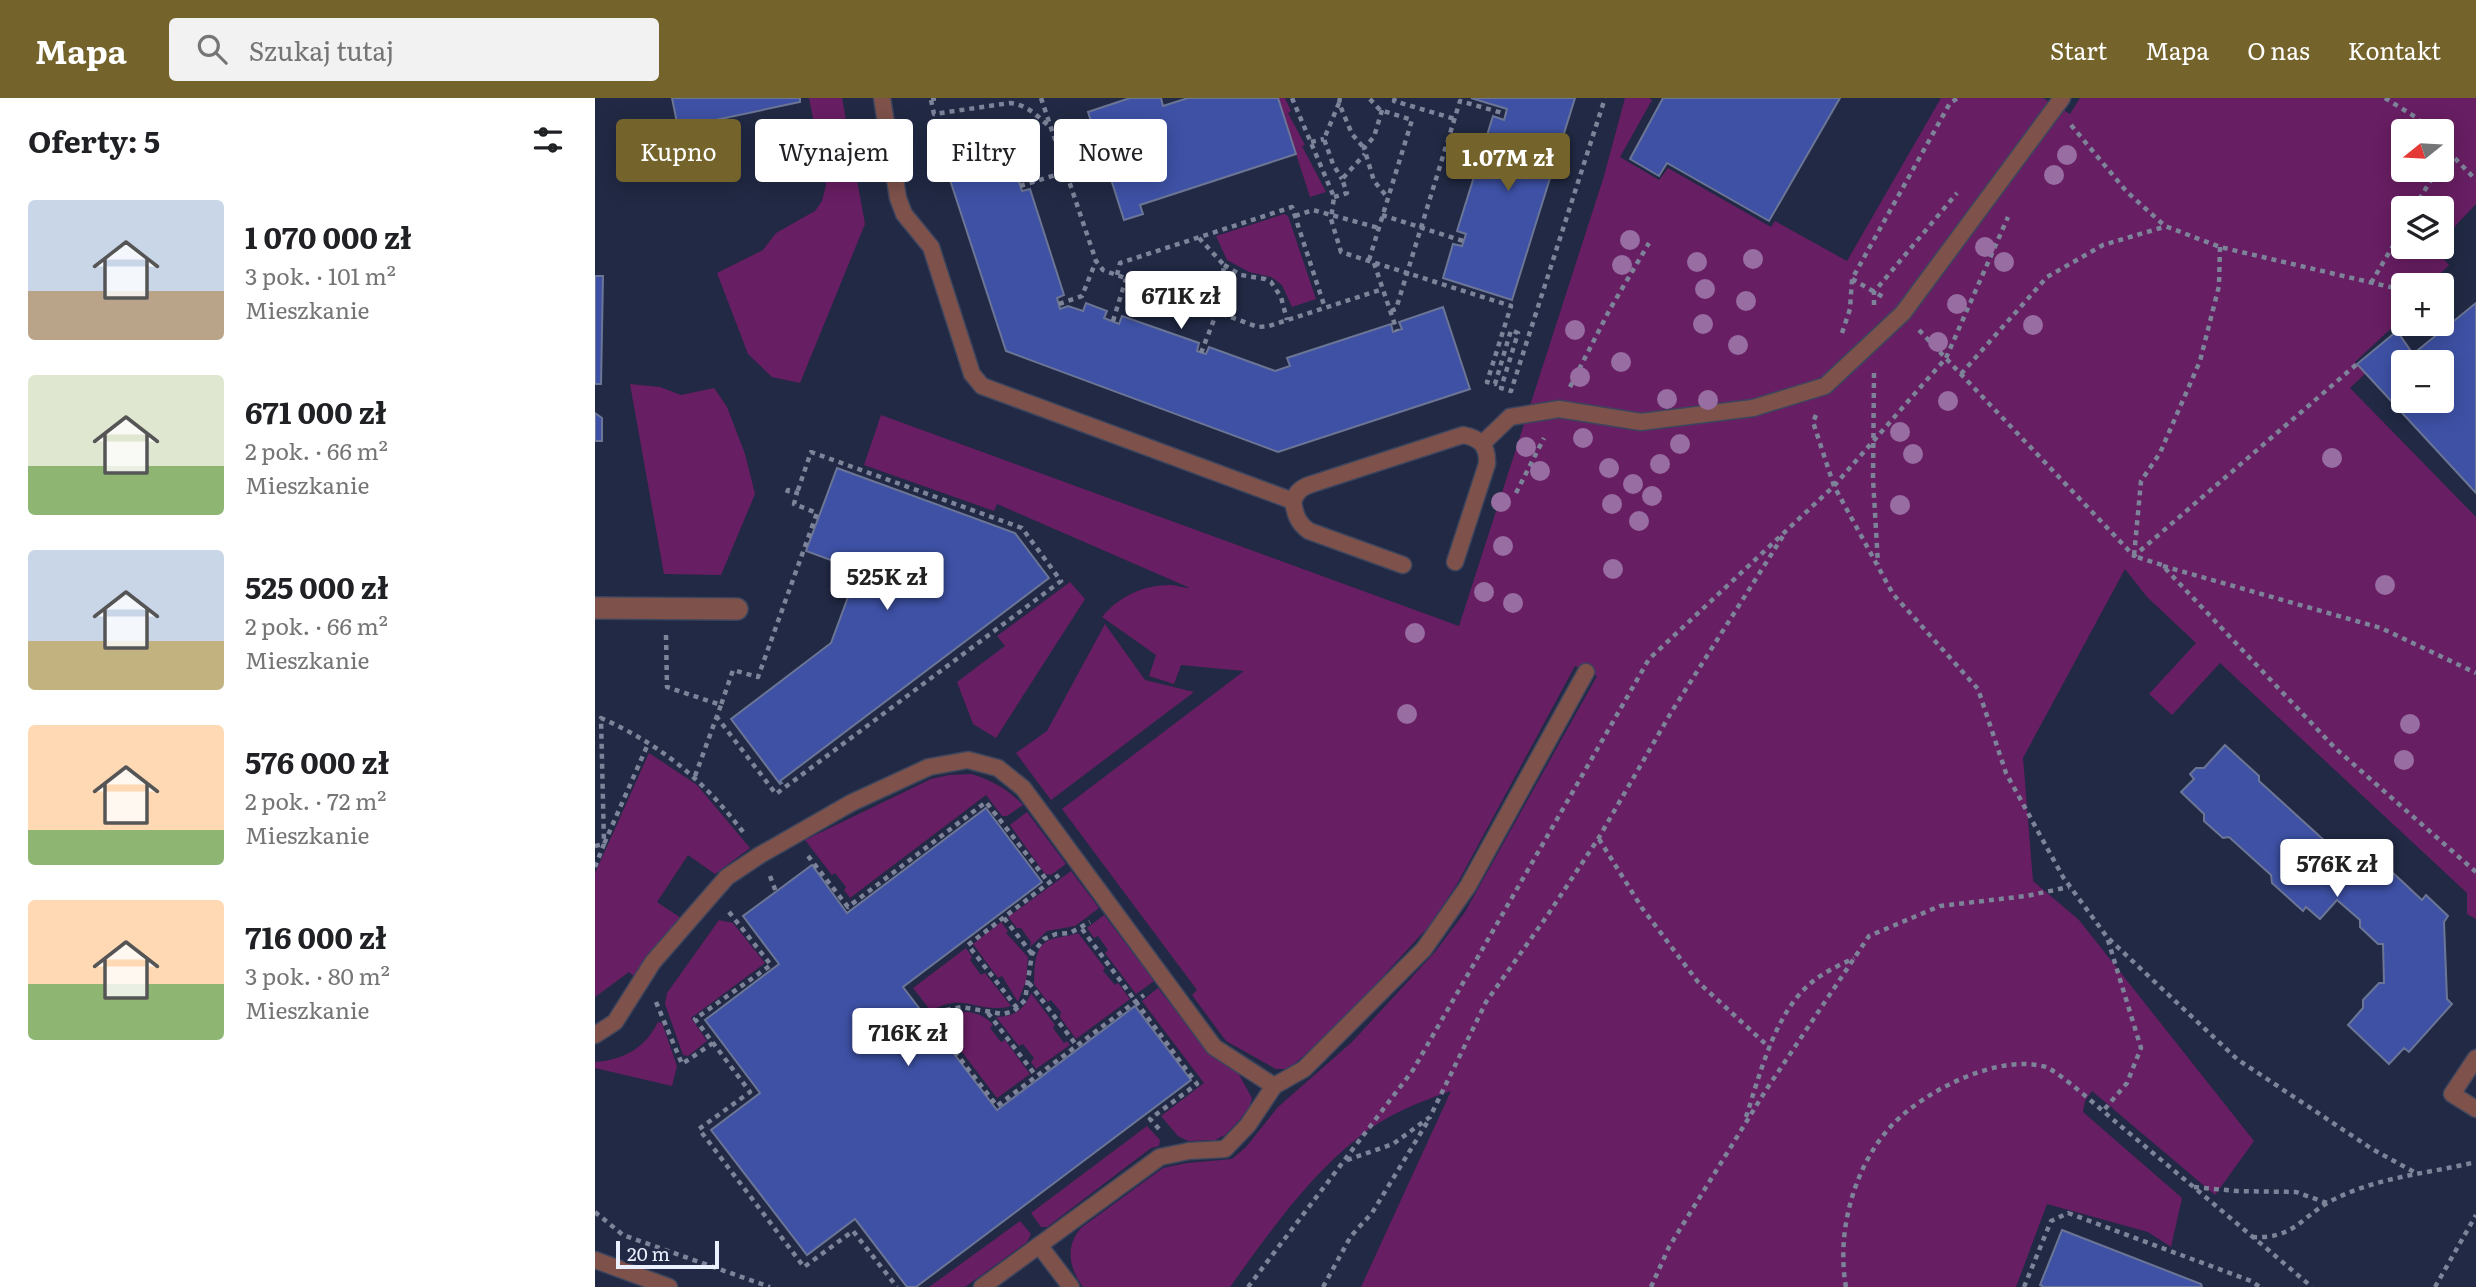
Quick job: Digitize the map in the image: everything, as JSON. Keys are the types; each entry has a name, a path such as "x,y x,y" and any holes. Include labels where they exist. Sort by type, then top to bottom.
{"street":[{"path":"595,608 737,609"}],"lane":[{"path":"883,98 898,198 908,220 931,247 972,373 982,386 1293,502"},
{"path":"1483,443 1510,417 1559,409 1641,422 1753,408 1825,386 1903,313 2059,103"},
{"path":"1403,565 1309,531 1295,515 1293,502 1296,494 1303,487 1463,435 1473,437 1483,443 1488,454 1487,464 1455,562"},
{"path":"982,1287 1160,1157 1225,1149 1248,1125 1274,1086 1304,1069 1424,949 1468,886 1586,672"},
{"path":"595,1035 615,1022 653,962 727,877 851,803 929,767 968,760 998,768 1023,788 1214,1046 1274,1086"},
{"path":"2476,1058 2452,1094 2476,1109"},
{"path":"1039,1245 1071,1287"},
{"path":"595,1260 669,1287"}],"path":[{"path":"941,98 931,99 934,114 1010,103 1021,104 1032,110 1051,128"},
{"path":"1041,98 1054,137"},
{"path":"1292,98 1334,197 1331,215 1341,252 1511,306 1487,382 1495,384 1511,330 1518,333 1501,388 1511,391 1605,98"},
{"path":"1369,98 1382,110 1412,120 1371,261 1397,331"},
{"path":"1395,98 1394,101 1455,119"},
{"path":"1842,335 1850,309 1852,279 1950,103 1958,98"},
{"path":"2385,98 2418,119"},
{"path":"1334,197 1347,193 1332,164 1324,139 1339,100"},
{"path":"1339,100 1352,134 1365,151 1374,181 1388,198"},
{"path":"1391,311 1396,309 1460,102 1506,114"},
{"path":"2059,103 2127,192 2165,226 2220,247 2391,287"},
{"path":"1342,179 1374,136 1382,110"},
{"path":"1311,142 1324,139"},
{"path":"2454,157 2476,180"},
{"path":"1020,186 1054,175"},
{"path":"1070,182 1096,261 1103,270 1258,327 1383,289"},
{"path":"1117,275 1120,263 1292,207 1325,307"},
{"path":"1248,1287 1413,1070 1649,659 1834,486 1946,358 2013,208"},
{"path":"1295,216 1313,210 1379,228"},
{"path":"1383,215 1463,241"},
{"path":"1961,374 2047,277 2103,245 2165,226"},
{"path":"1199,237 1224,265 1241,275 1271,282 1281,297 1287,320"},
{"path":"1516,493 1610,309 1649,243"},
{"path":"2134,556 2141,481 2160,453 2200,360 2219,286 2220,247"},
{"path":"2371,283 2391,249"},
{"path":"1059,304 1082,296 1096,261"},
{"path":"1203,306 1223,276 1224,265"},
{"path":"1113,321 1126,279"},
{"path":"1852,279 1893,303 2134,556 2381,628 2476,673"},
{"path":"1201,353 1217,312"},
{"path":"2134,556 2357,364"},
{"path":"1825,386 1813,422 1834,486 1893,594 1978,690 2006,773 2070,887 2107,937 2237,1059 2372,1149 2416,1174"},
{"path":"716,716 776,794 1061,581 1022,528 811,452 797,493"},
{"path":"1323,1287 1351,1236 1372,1213 1430,1117 1486,1002 1598,839 1672,711 1788,530"},
{"path":"2162,565 2335,748 2476,872"},
{"path":"695,776 720,705"},
{"path":"604,844 601,718 627,730 695,776 727,810 760,855"},
{"path":"595,867 648,744"},
{"path":"595,760 602,759"},
{"path":"806,853 848,907 986,802 1049,883"},
{"path":"1598,839 1642,908 1698,982 1770,1048"},
{"path":"595,846 604,844"},
{"path":"1017,1008 968,945 1077,861"},
{"path":"759,878 768,870 776,892"},
{"path":"1651,1287 1669,1247 1743,1126 1869,936 1940,905 2026,896 2070,887"},
{"path":"1110,905 1082,929 1044,939 1032,954 1025,1000 1017,1008 1003,1014 961,1007 946,1010 930,1020 997,1106 1164,979"},
{"path":"724,907 771,965 695,1019 750,1091 699,1129 804,1267 853,1231 897,1287"},
{"path":"1004,918 1032,954"},
{"path":"1082,929 1197,1084 1150,1119 1178,1153"},
{"path":"2103,1111 2127,1083 2141,1048 2107,937"},
{"path":"1743,1126 1786,1010 1815,979 1855,957"},
{"path":"1028,982 1077,1046"},
{"path":"638,987 656,1001 682,1064 713,1043"},
{"path":"988,1012 1036,1076"},
{"path":"1846,1287 1844,1226 1858,1180 1881,1136 1903,1114 1936,1090 1964,1076 2021,1065 2047,1068 2103,1111 2312,1287"},
{"path":"1344,1161 1393,1144 1430,1117"},
{"path":"2252,1237 2271,1238 2291,1231 2327,1203 2365,1185 2476,1163"},
{"path":"2194,1188 2296,1192 2327,1203"},
{"path":"595,1212 623,1235 770,1287"},
{"path":"2024,1287 2052,1221 2068,1213 2251,1281 2260,1287"},
{"path":"2435,1287 2476,1215"}],"shaded area":[{"path":"809,98 842,98 846,119 813,119"},
{"path":"1278,98 1285,98 1291,111 1288,113 1305,145 1302,146 1326,192 1310,197"},
{"path":"1625,98 1652,100 1620,157 1659,180 1668,168 1771,227 1775,221 1847,261 1941,98 2043,98 2070,114 2080,98 2476,98 2476,204 2454,227 2454,196 2391,196 2391,259 2443,259 2449,265 2441,273 2391,273 2391,329 2355,362 2366,373 2350,388 2476,517 2476,919 2467,914 2467,893 2220,663 2172,715 2149,694 2196,643 2147,597 2125,569 2023,758 2033,881 2079,920 2254,1141 2215,1195 2092,1091 2085,1101 2083,1112 2182,1198 2171,1247 2148,1232 2047,1204 2016,1287 1361,1287 1451,1091 1392,1115 1370,1128 1341,1152 1290,1207 1230,1287 1083,1287 1071,1257 1073,1242 1081,1228 1163,1168 1232,1159 1246,1147 1278,1107 1352,1042 1435,952 1465,912 1597,676 1575,666 1457,884 1429,926 1336,1028 1294,1064 1285,1069 1276,1069 1226,1041 1192,995 1197,990 1062,809 1244,671 1181,665 1174,684 1149,676 1156,655 1102,617 1116,603 1143,589 1163,585 1190,588 997,504 994,511 864,465 881,415 1459,626 1604,176"},
{"path":"825,182 857,182 865,224 800,383 772,377 748,354 717,273 763,250 776,233 815,211 822,201"},
{"path":"1284,214 1288,216 1316,299 1292,307 1282,285 1271,277 1249,272 1227,260 1216,236"},
{"path":"630,384 660,387 681,395 714,388 727,407 745,454 755,494 721,575 664,574"},
{"path":"1070,582 1085,599 996,738 973,724 957,682 1005,646 997,636"},
{"path":"1105,624 1145,680 1194,692 1051,800 1016,753 1047,731"},
{"path":"649,753 697,785 750,848 715,874 688,855 657,902 681,918 636,978 629,972 595,997 595,873"},
{"path":"971,774 999,786 1023,805 1007,816 1002,816 986,795 850,898 844,890 846,887 835,873 832,875 805,840 931,779"},
{"path":"1027,812 1066,864 1051,875 1045,874 1010,825"},
{"path":"1071,871 1099,908 1075,926 1047,931 1030,947 1031,942 1021,928 1017,928 1008,917"},
{"path":"1104,915 1154,981 1136,994 1105,953 1108,950 1098,936 1094,938 1087,928"},
{"path":"719,920 733,923 765,963 691,1018 707,1041 688,1056 683,1055 665,1004 667,993"},
{"path":"1001,922 1008,931 1006,933 1028,957 1026,981 1018,1002 1002,976 998,978 973,944"},
{"path":"1078,933 1105,968 1103,971 1115,985 1118,983 1130,999 1076,1039 1060,1017 1061,1012 1051,1000 1048,1002 1034,984 1037,955 1043,944 1048,940"},
{"path":"966,948 972,957 970,960 981,975 985,973 1011,1006 990,1008 953,1003 931,1011 913,988"},
{"path":"1158,988 1206,1050 1217,1060 1237,1071 1252,1098 1249,1108 1241,1118 1225,1135 1215,1140 1188,1141 1178,1136 1161,1116 1204,1083 1142,1001"},
{"path":"1031,993 1055,1025 1053,1028 1064,1043 1067,1041 1070,1045 1036,1069 1031,1062 1034,1058 1023,1044 1019,1046 996,1017 1008,1016 1018,1011"},
{"path":"957,1012 986,1018 993,1025 990,1028 1001,1042 1005,1040 1030,1074 997,1098 937,1019"},
{"path":"658,1022 662,1023 677,1066 672,1086 595,1068 595,1062 615,1059 640,1046"},
{"path":"1147,1126 1160,1140 1159,1146 1151,1148 1047,1227 1041,1227 1031,1213"},
{"path":"1020,1221 1031,1234 1027,1242 965,1287 929,1287"}],"building":[{"path":"672,98 800,98 800,102 720,119 676,119"},
{"path":"1130,98 1161,98 1163,106 1188,98 1278,98 1296,154 1140,205 1143,214 1124,220 1112,182 1167,182 1167,119 1090,119 1088,112"},
{"path":"1471,98 1575,98 1512,300 1443,278 1453,244 1462,246 1466,234 1457,231 1493,116 1504,120 1507,109"},
{"path":"1663,98 1840,98 1769,221 1667,163 1659,176 1630,159"},
{"path":"951,182 1019,182 1022,191 1030,189 1064,295 1057,298 1060,309 1068,306 1083,311 1086,303 1107,311 1104,318 1119,324 1122,316 1199,343 1197,351 1206,354 1209,347 1275,371 1290,366 1287,358 1391,324 1393,332 1402,329 1399,322 1443,307 1470,389 1278,452 1006,351"},
{"path":"595,276 603,276 601,384 595,384"},
{"path":"2476,303 2476,493 2402,413 2454,413 2454,350 2418,350 2435,336 2454,336 2454,321"},
{"path":"2391,336 2400,336 2410,350 2391,350 2391,401 2357,364"},
{"path":"595,413 602,418 602,441 595,441"},
{"path":"837,468 1015,533 1049,578 780,781 780,784 731,719 831,643 858,570 806,551"},
{"path":"2225,745 2259,776 2259,781 2363,872 2376,857 2422,900 2426,895 2448,916 2444,922 2447,999 2452,1004 2409,1052 2404,1048 2389,1064 2348,1025 2363,1008 2363,1000 2379,983 2384,983 2383,944 2378,944 2360,927 2360,920 2337,900 2320,919 2306,907 2303,911 2272,883 2271,875 2229,837 2223,838 2204,821 2204,814 2181,792 2194,779 2190,774 2196,768 2204,768"},
{"path":"986,808 1042,882 903,987 997,1110 1135,1006 1191,1080 916,1287 907,1287 855,1219 807,1255 711,1130 760,1093 705,1020 779,964 743,916 812,865 847,913"},
{"path":"2062,1230 2201,1284 2202,1287 2044,1287 2040,1285"}]}
